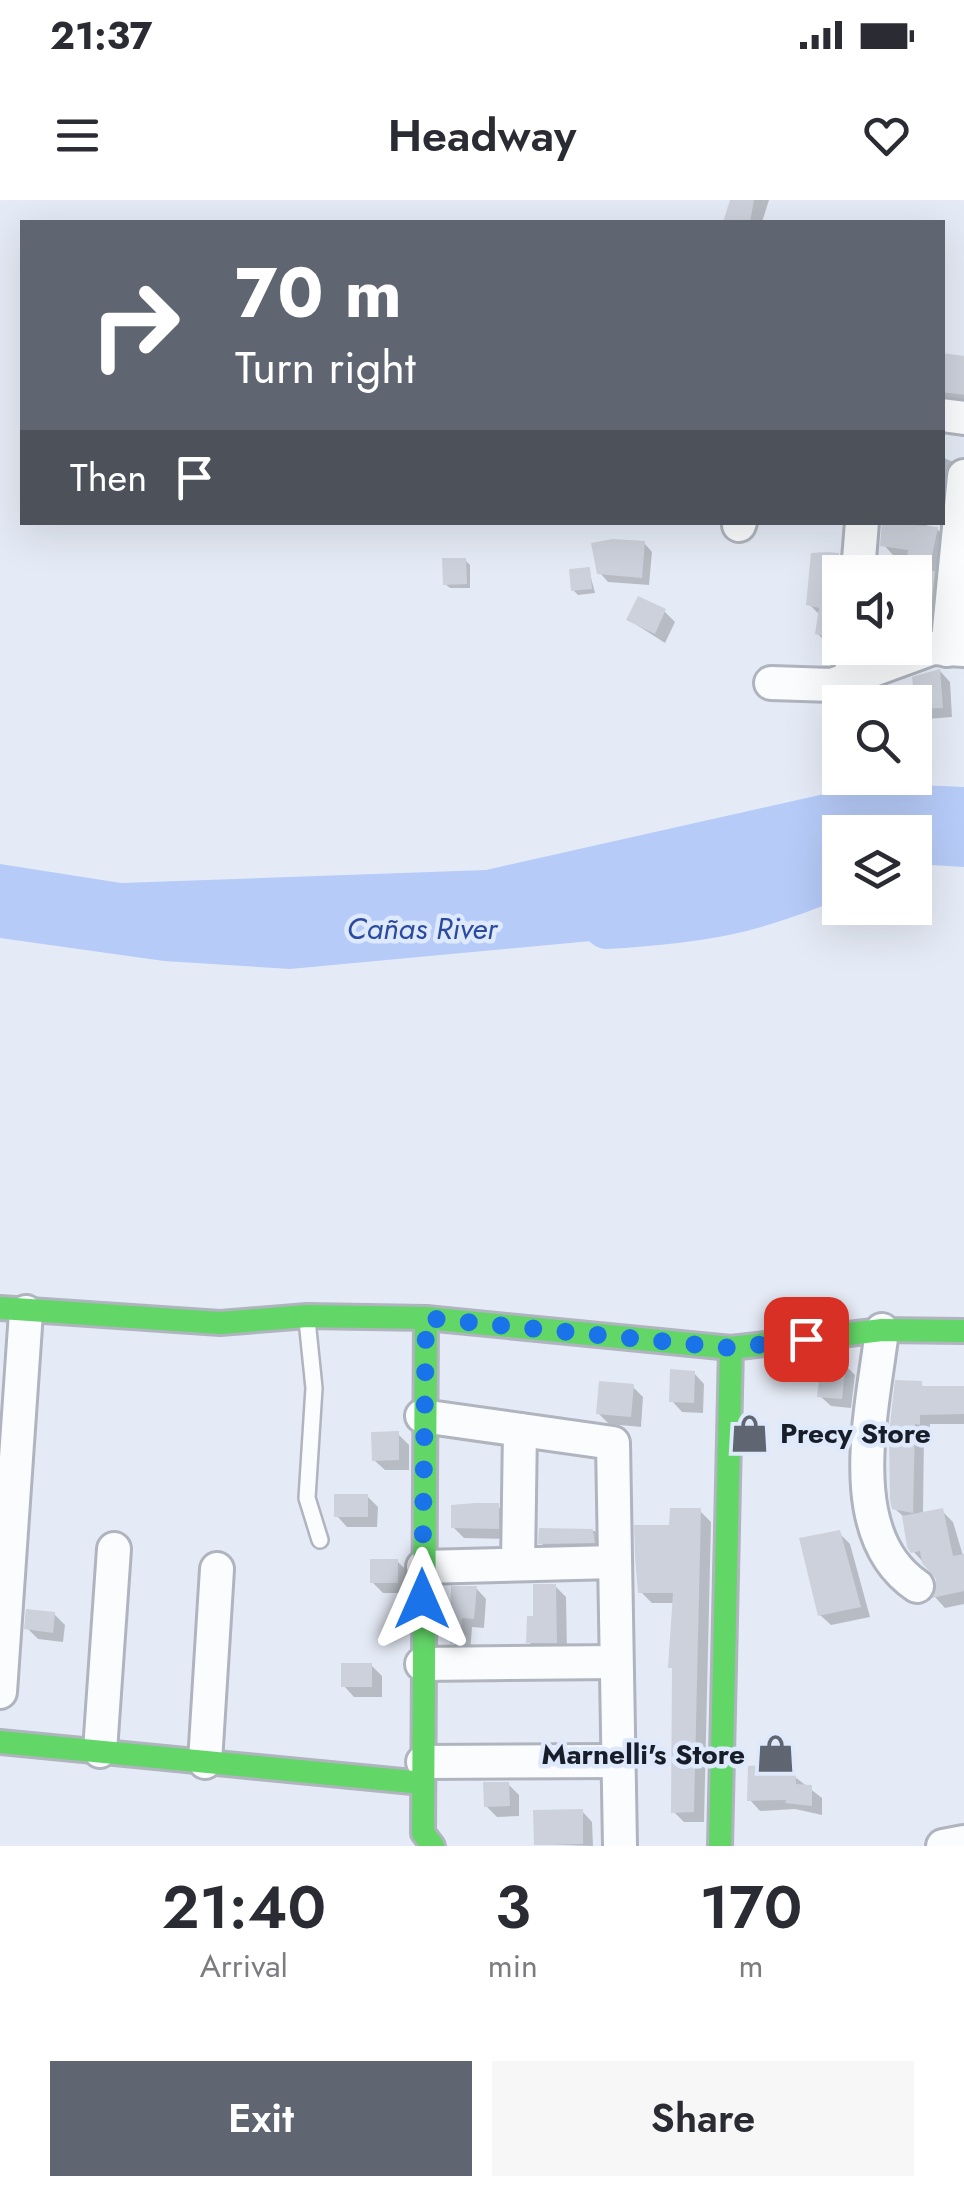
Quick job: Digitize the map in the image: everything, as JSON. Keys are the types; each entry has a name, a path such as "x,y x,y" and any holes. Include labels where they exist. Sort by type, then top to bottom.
{"street":[{"path":"956,650 964,476"},
{"path":"859,555 862,525"},
{"path":"771,683 832,685 850,665"},
{"path":"0,1692 13,1310 220,1323 307,1316 426,1318 731,1348 882,1330 964,1331"},
{"path":"426,1318 422,1416 422,1833 433,1846"},
{"path":"882,1330 870,1443 873,1521 894,1570 916,1586"},
{"path":"720,1846 731,1348"},
{"path":"422,1416 613,1444 620,1846"},
{"path":"518,1564 520,1430"},
{"path":"100,1752 114,1549"},
{"path":"422,1566 615,1562"},
{"path":"205,1762 217,1569"},
{"path":"422,1664 616,1662"},
{"path":"0,1742 205,1762 423,1772 618,1762"},
{"path":"943,1846 964,1842"}],"lane":[{"path":"307,1316 314,1388 307,1498 320,1540"}],"water":[{"path":"932,786 964,787 964,867 932,865 932,815 822,815 822,873 613,939 290,969 164,961 0,938 0,864 121,883 486,870 822,794 932,795"}],"building":[{"path":"730,200 754,200 750,220 724,220"},
{"path":"945,353 964,356 964,395 945,392"},
{"path":"882,525 938,527 932,556 907,555 908,550 880,546"},
{"path":"613,539 645,541 642,578 597,574 591,543"},
{"path":"811,553 839,553 822,555 822,635 815,634 819,608 806,605"},
{"path":"442,558 466,558 467,584 443,585"},
{"path":"590,567 592,589 571,591 569,569"},
{"path":"638,596 666,609 655,634 626,620"},
{"path":"940,669 943,708 932,708 932,685 913,685 912,677"},
{"path":"846,1362 842,1399 817,1397 821,1364"},
{"path":"670,1369 695,1371 694,1403 669,1402"},
{"path":"895,1380 922,1381 922,1386 964,1386 964,1414 920,1415 920,1425 915,1424 913,1513 892,1509 890,1500 889,1433"},
{"path":"599,1381 634,1384 631,1417 596,1414"},
{"path":"399,1431 399,1460 372,1461 371,1432"},
{"path":"334,1494 368,1494 368,1517 334,1517"},
{"path":"499,1503 499,1529 451,1528 451,1505"},
{"path":"670,1508 701,1508 694,1812 671,1813 672,1668 668,1668 673,1593 638,1593 634,1525 669,1525"},
{"path":"943,1508 953,1556 964,1554 964,1591 932,1598 936,1579 922,1563 920,1551 911,1553 907,1547 902,1516"},
{"path":"539,1528 593,1529 595,1543 538,1544"},
{"path":"840,1530 861,1607 818,1616 799,1538"},
{"path":"370,1559 398,1559 398,1583 370,1583"},
{"path":"533,1584 556,1584 557,1643 526,1643 527,1616 533,1616"},
{"path":"451,1586 477,1586 474,1619 462,1618 460,1644 450,1644"},
{"path":"26,1609 55,1612 53,1633 24,1629"},
{"path":"341,1663 372,1663 372,1687 341,1687"},
{"path":"763,1765 763,1771 796,1774 796,1784 812,1785 812,1806 785,1803 786,1800 747,1801 748,1766"},
{"path":"483,1782 509,1782 510,1806 484,1807"},
{"path":"583,1809 583,1844 534,1845 533,1810"}],"waterway":[{"name":"Cañas River","path":"607,925 726,911 822,880"}],"traffic: fast":[{"path":"0,1308 220,1323 307,1316 426,1318 731,1348"},
{"path":"426,1318 423,1833 433,1846"},
{"path":"720,1846 731,1348 882,1330 964,1331"},
{"path":"0,1742 423,1783"}],"place":[{"name":"Precy Store","path":"750,1433"},
{"name":"Marnelli's Store","path":"775,1754"}],"route":[{"path":"422,1599 426,1318 731,1348 806,1339"}]}
